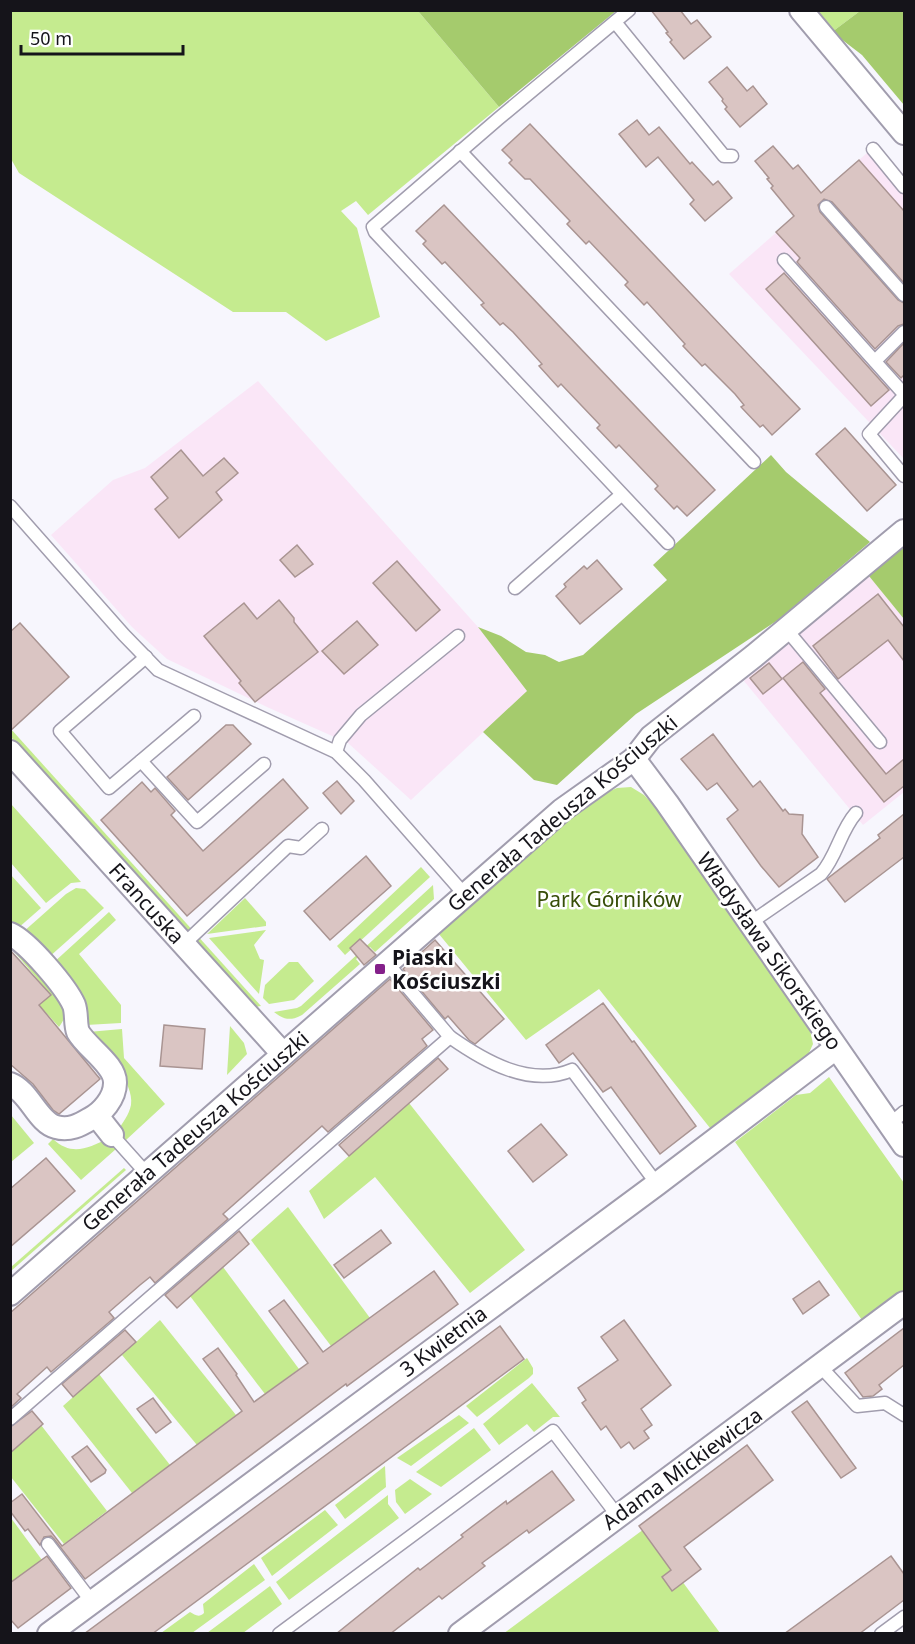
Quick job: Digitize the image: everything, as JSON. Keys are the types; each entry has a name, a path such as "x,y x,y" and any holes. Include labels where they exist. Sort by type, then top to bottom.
{"street":[{"path":"801,10 904,133"},
{"name":"Generała Tadeusza Kościuszki","path":"10,1294 562,810 634,759 651,737 904,531"},
{"name":"Francuska","path":"10,752 283,1054"},
{"name":"Władysława Sikorskiego","path":"634,759 667,803 836,1048 897,1118 904,1145"},
{"path":"10,934 26,944 67,993 75,1007 78,1032 110,1070 116,1082 112,1098 97,1116 75,1128 55,1127 44,1120 17,1087 10,1084"},
{"name":"3 Kwietnia","path":"49,1634 657,1184 836,1048"},
{"path":"97,1116 112,1135"},
{"name":"Adama Mickiewicza","path":"460,1634 617,1515 904,1304"}],"lane":[{"path":"629,10 373,227 375,232 668,543"},
{"path":"615,22 724,156 732,156"},
{"path":"873,149 904,187"},
{"path":"460,151 754,462"},
{"path":"826,207 904,295"},
{"path":"784,260 904,395 869,434 904,476"},
{"path":"875,362 904,332"},
{"path":"515,588 621,495"},
{"path":"10,506 158,670 336,752 364,780 465,895"},
{"path":"786,629 880,742"},
{"path":"336,752 340,740 361,715 459,636"},
{"path":"146,657 60,731 109,788 194,716"},
{"path":"141,761 196,822 264,764"},
{"path":"750,923 821,874 828,866 848,821 856,813"},
{"path":"184,944 288,846 301,848 322,829"},
{"path":"387,963 450,1037 477,1056 512,1070 543,1077 558,1076 572,1070 657,1184"},
{"path":"10,1419 450,1037"},
{"path":"112,1135 147,1174"},
{"path":"820,1366 857,1406 885,1402 904,1415"},
{"path":"279,1634 553,1431 617,1515"},
{"path":"48,1544 92,1602"},
{"path":"881,1634 904,1617"}],"shaded area":[{"path":"876,145 904,178 904,459 729,274"},
{"path":"258,381 478,627 527,691 411,800 348,743 167,659 132,627 51,535 113,480 145,468"},
{"path":"869,576 904,619 904,792 863,825 744,681"}],"green space":[{"path":"11,11 418,11 499,107 368,215 356,201 341,211 357,228 380,317 326,341 286,312 233,312 19,173 11,159"},
{"path":"418,11 616,11 499,107"},
{"path":"812,11 860,11 832,32"},
{"path":"860,11 904,11 904,105 862,55 832,32"},
{"path":"771,455 786,472 870,542 778,620 636,714 557,785 534,780 483,732 527,691 478,627 501,636 526,652 545,655 559,662 583,655 667,580 653,565"},
{"path":"904,547 904,619 869,576"},
{"path":"10,728 261,1006 255,1007 11,737"},
{"name":"Park Górników","path":"631,787 653,804 809,1025 813,1044 808,1055 714,1133 599,989 526,1040 434,928 589,800 617,788"},
{"path":"11,804 81,882 71,883 46,903 11,863"},
{"path":"421,867 430,877 345,955 337,946"},
{"path":"10,874 41,908 17,929 11,927"},
{"path":"433,885 434,899 375,952 370,947 356,959 360,964 302,1015 288,1019 274,1012 301,1006"},
{"path":"76,888 85,889 104,908 48,958 22,933"},
{"path":"245,898 266,922 266,926 207,934"},
{"path":"109,912 116,920 79,954 121,1005 121,1023 86,1025 52,964"},
{"path":"266,930 254,945 260,959 264,960 259,994 209,938"},
{"path":"10,941 63,1000 65,1015 59,1027 39,1005 51,995 11,948"},
{"path":"289,962 298,962 314,981 294,1000 269,1004 263,998 265,985"},
{"path":"230,1026 244,1043 247,1054 227,1075"},
{"path":"122,1029 124,1058 165,1104 126,1140 118,1130 131,1105 128,1086 116,1066 88,1032"},
{"path":"829,1077 904,1183 904,1292 862,1320 735,1142 796,1095 810,1093"},
{"path":"409,1103 525,1250 470,1293 375,1177 324,1219 309,1191"},
{"path":"11,1115 34,1143 11,1162"},
{"path":"108,1138 116,1149 81,1180 48,1144 53,1139 66,1148 80,1149"},
{"path":"124,1168 126,1170 11,1271 11,1267"},
{"path":"288,1207 370,1318 331,1346 251,1240"},
{"path":"223,1267 299,1369 265,1394 190,1296"},
{"path":"160,1320 236,1415 197,1445 122,1355"},
{"path":"527,1358 533,1368 533,1374 529,1378 477,1417 466,1406"},
{"path":"99,1374 170,1465 132,1493 63,1406"},
{"path":"532,1383 560,1417 553,1417 534,1432 527,1424 499,1445 483,1424"},
{"path":"459,1415 469,1423 411,1466 397,1458"},
{"path":"41,1425 107,1511 64,1544 11,1477 10,1444 15,1449"},
{"path":"474,1428 491,1450 441,1487 416,1472"},
{"path":"385,1466 386,1487 345,1519 335,1505"},
{"path":"410,1479 432,1494 405,1514 396,1502 395,1490"},
{"path":"388,1495 388,1504 399,1518 289,1600 276,1582"},
{"path":"325,1510 338,1525 272,1576 261,1558"},
{"path":"11,1518 42,1560 11,1583"},
{"path":"644,1529 720,1633 503,1634"},
{"path":"254,1564 265,1580 192,1633 161,1633 190,1612 197,1616 202,1615 204,1613 203,1604"},
{"path":"270,1586 282,1604 243,1633 207,1633"}],"building":[{"path":"651,10 680,10 691,24 697,20 711,37 684,59 670,42 672,40 666,33 668,32"},
{"path":"727,67 747,91 753,86 767,104 740,127 725,109 727,107 723,99 709,82"},
{"path":"637,120 649,135 659,127 690,164 692,162 713,185 718,181 732,198 705,221 690,204 694,200 658,157 646,167 619,134"},
{"path":"530,124 800,409 772,435 763,425 760,427 741,407 744,405 735,394 705,364 702,366 683,346 685,344 647,302 644,305 625,285 628,282 589,241 586,244 567,224 570,221 530,179 525,179 509,163 512,160 502,150"},
{"path":"773,146 793,169 798,165 821,193 859,160 904,211 904,283 832,202 824,199 818,205 820,212 898,300 904,303 904,324 898,326 875,349 797,262 800,258 776,232 794,216 771,188 773,186 767,179 769,178 755,161"},
{"path":"444,205 715,490 687,516 677,506 674,509 655,489 658,486 619,445 616,448 597,428 600,425 561,384 558,387 539,366 542,364 513,332 503,323 500,325 481,305 484,303 445,262 442,264 423,244 426,241 416,231"},
{"path":"784,273 889,390 871,406 766,289"},
{"path":"904,343 904,375 901,378 886,362"},
{"path":"845,428 896,485 867,511 816,454"},
{"path":"181,450 203,476 224,458 238,473 216,492 222,500 179,538 155,509 168,498 151,477"},
{"path":"297,545 313,564 295,577 280,560"},
{"path":"597,560 622,589 580,624 556,596 566,587 564,584 584,566 587,569"},
{"path":"397,561 440,610 416,631 373,583"},
{"path":"878,594 904,627 904,661 888,640 838,679 813,646"},
{"path":"279,600 318,652 255,702 204,636 244,603 257,619"},
{"path":"357,621 378,645 344,674 322,651"},
{"path":"20,623 69,677 10,731 10,632"},
{"path":"803,662 825,689 820,693 886,774 904,759 904,786 884,802 783,678"},
{"path":"769,663 782,679 763,694 750,678"},
{"path":"226,725 233,725 251,744 188,800 167,777"},
{"path":"713,734 753,787 760,781 783,811 785,809 789,814 803,815 802,834 818,857 779,887 727,819 738,810 717,783 707,790 681,759"},
{"path":"283,779 308,808 187,916 101,820 142,782 151,792 155,788 175,811 171,815 203,851"},
{"path":"337,781 354,801 341,814 323,793"},
{"path":"904,814 904,857 845,902 827,879 880,838 878,835"},
{"path":"366,856 391,886 330,940 304,911"},
{"path":"360,939 376,955 364,965 350,948"},
{"path":"435,940 504,1019 475,1044 448,1016 445,1019 403,969"},
{"path":"10,950 51,995 39,1005 100,1079 59,1114 53,1110 33,1084 10,1064"},
{"path":"390,979 433,1030 422,1039 427,1046 328,1132 322,1126 223,1214 228,1219 155,1283 150,1277 140,1285 109,1312 114,1318 51,1372 47,1367 17,1394 21,1398 10,1408 10,1313"},
{"path":"603,1003 632,1042 634,1041 696,1126 660,1154 611,1087 603,1092 573,1053 559,1063 546,1045"},
{"path":"164,1025 205,1029 202,1069 160,1066"},
{"path":"438,1058 448,1069 349,1156 339,1145"},
{"path":"541,1124 567,1155 533,1182 508,1151"},
{"path":"46,1158 75,1191 10,1247 10,1189"},
{"path":"381,1230 391,1243 344,1278 334,1265"},
{"path":"239,1231 249,1244 177,1308 165,1295"},
{"path":"434,1271 458,1304 347,1386 346,1384 85,1579 51,1536 44,1537 40,1545 28,1529 25,1531 10,1511 10,1503 22,1494 62,1546 242,1411 203,1359 218,1348 254,1402 308,1363 269,1311 284,1300 323,1352"},
{"path":"819,1281 829,1295 803,1314 793,1299"},
{"path":"624,1320 671,1385 641,1409 652,1425 644,1431 649,1438 634,1449 629,1442 621,1448 606,1426 601,1430 582,1403 586,1400 578,1388 618,1360 601,1337"},
{"path":"500,1326 524,1359 152,1634 84,1634"},
{"path":"904,1328 904,1365 879,1385 882,1389 873,1396 863,1397 845,1373"},
{"path":"125,1330 136,1342 73,1397 62,1384"},
{"path":"153,1398 171,1422 156,1433 137,1409"},
{"path":"807,1401 856,1468 841,1478 792,1412"},
{"path":"32,1411 43,1424 10,1453 10,1427"},
{"path":"747,1445 773,1480 684,1547 701,1569 672,1591 662,1577 671,1570 639,1526"},
{"path":"87,1446 106,1470 91,1482 72,1457"},
{"path":"552,1471 574,1500 529,1533 527,1530 482,1563 485,1566 442,1599 439,1596 390,1634 336,1634 418,1568 420,1570 463,1537 461,1535 506,1501 507,1504"},
{"path":"47,1556 71,1588 18,1628 10,1619 10,1583"},
{"path":"891,1556 904,1574 904,1600 859,1634 784,1634"}],"place":[{"name":"Piaski Kościuszki","path":"380,969"}]}
